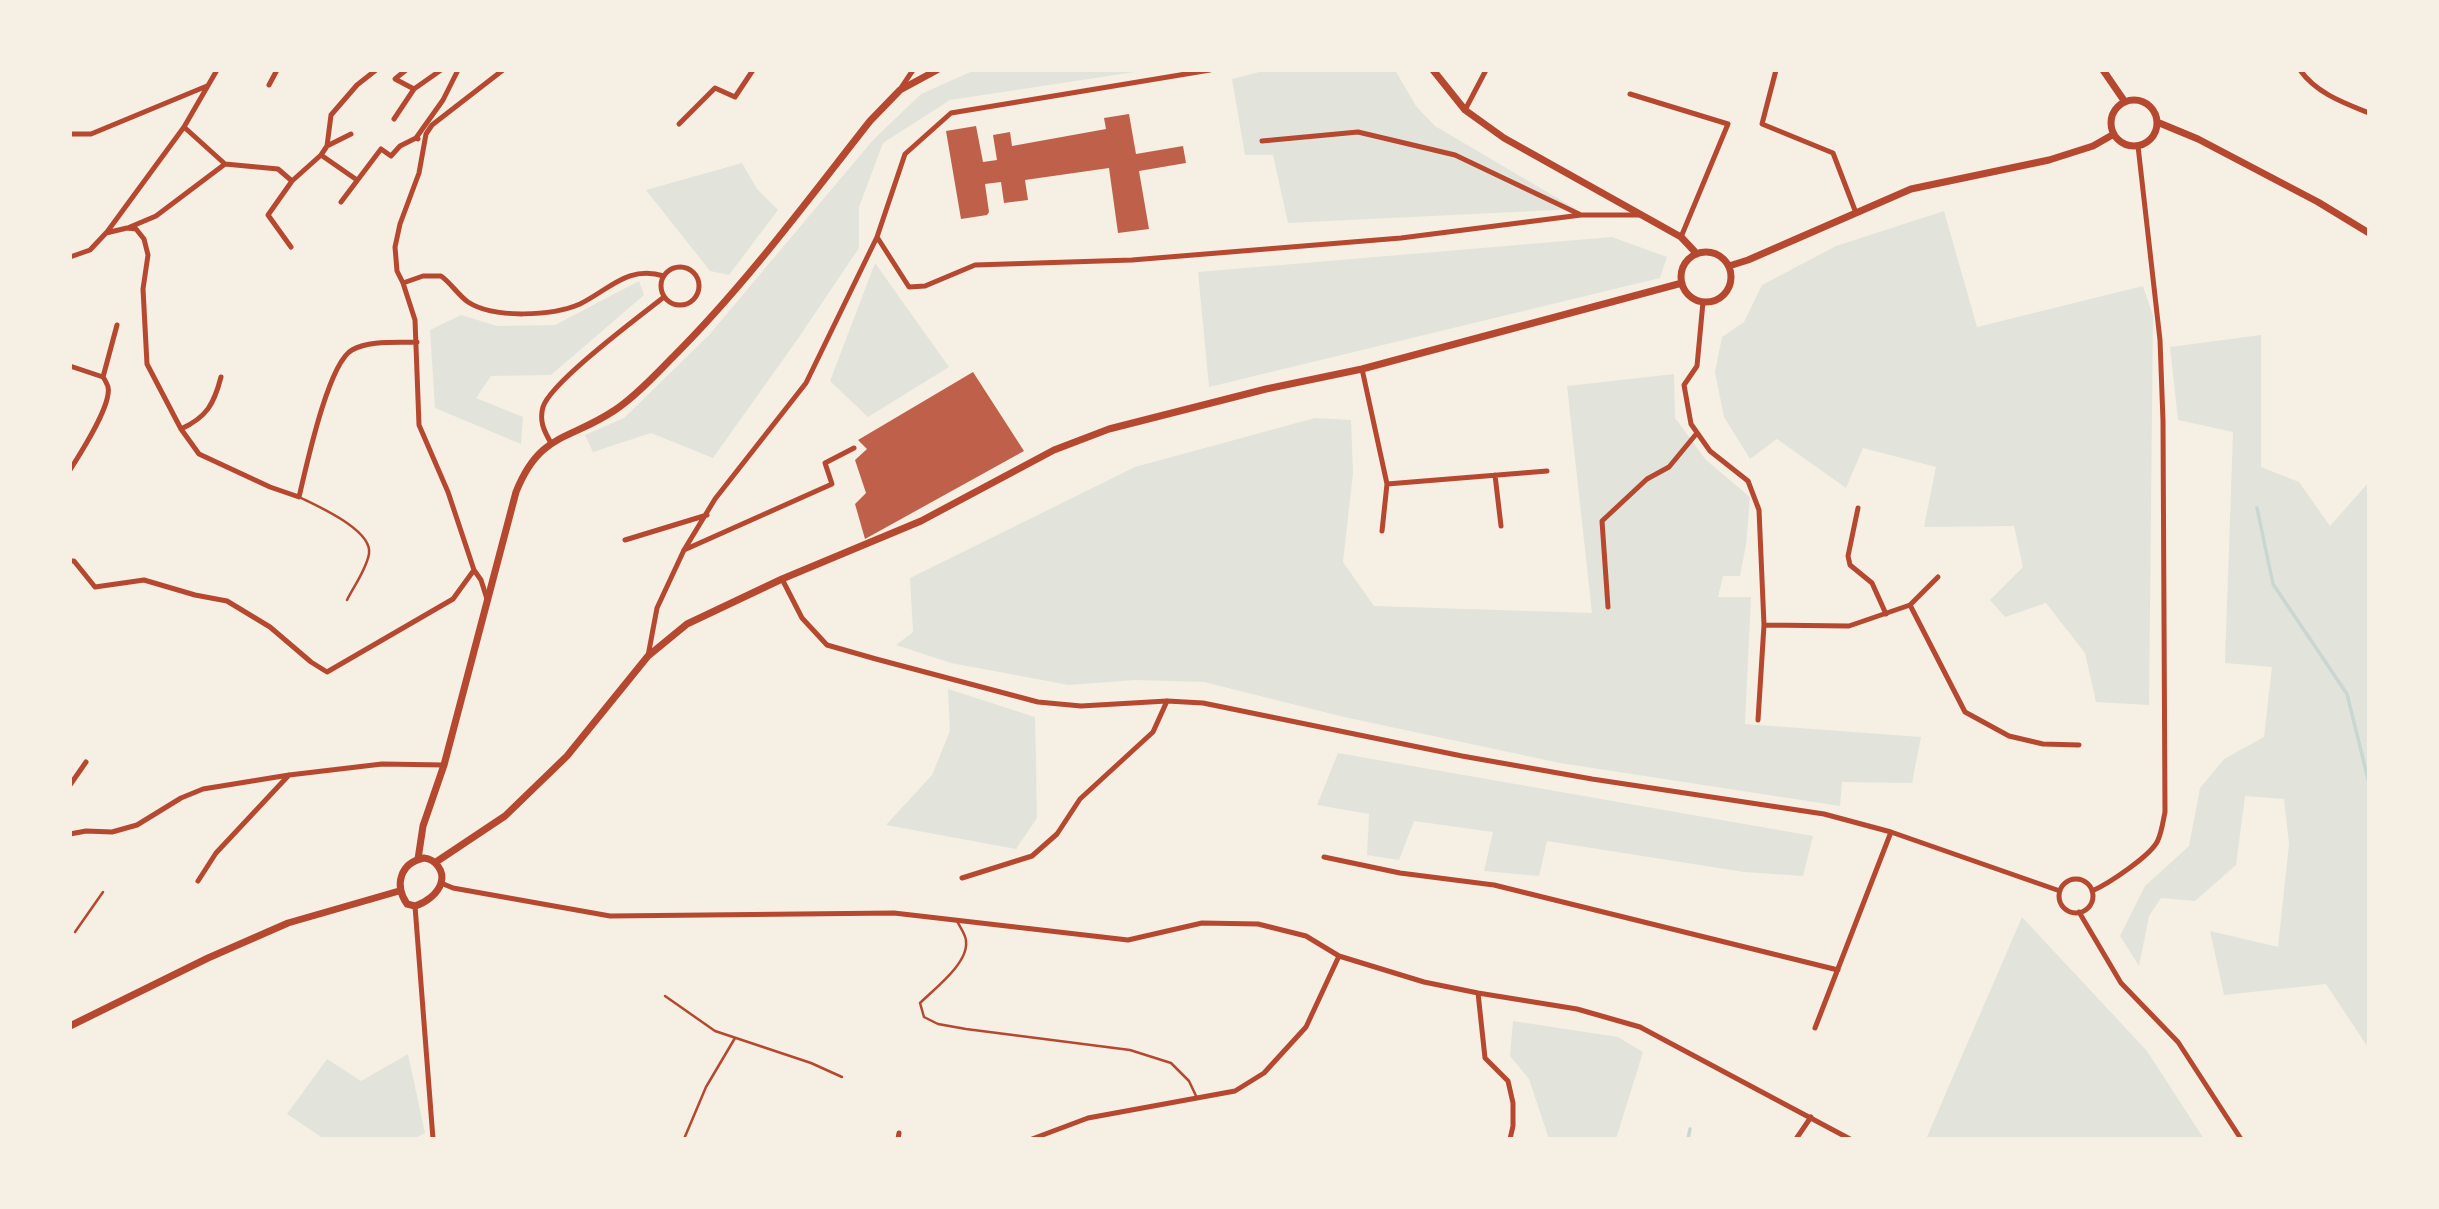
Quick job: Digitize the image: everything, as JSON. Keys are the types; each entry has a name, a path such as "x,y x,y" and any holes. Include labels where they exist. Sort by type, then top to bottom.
{"street":[{"path":"70,257 90,250 106,233 184,127 217,70"},
{"path":"270,85 277,70"},
{"path":"291,247 268,215 292,181 321,155 327,146 331,115 357,85 376,70"},
{"path":"406,70 395,79 414,89"},
{"path":"394,119 414,89 441,70"},
{"path":"341,202 382,149 391,156 401,146 416,138 443,100 458,70"},
{"path":"488,602 481,580 474,570 448,492 419,425 415,320 397,271 395,247 419,173 426,134 432,125 503,70"},
{"path":"678,124 715,88 735,97 753,70"},
{"path":"418,859 423,825 444,765 516,492 525,469 535,456 551,443 615,410 711,320 870,121 900,90 913,70"},
{"path":"900,90 937,70"},
{"path":"648,656 657,608 684,550 715,499 806,383 877,237 905,154 951,113 1210,70"},
{"path":"1433,70 1465,110 1504,138 1681,237 1697,254"},
{"path":"1465,110 1486,70"},
{"path":"1776,70 1762,124 1833,153 1856,213"},
{"path":"2103,70 2125,102"},
{"path":"2300,70 2317,87 2335,99 2369,113"},
{"path":"70,134 91,134 206,86"},
{"path":"1630,94 1728,124 1681,237"},
{"path":"2137,101 2149,106 2157,122 2152,137 2138,146 2126,147 2111,128 2112,116 2125,102 2137,101"},
{"path":"2157,122 2198,139 2318,202 2369,233"},
{"path":"184,127 225,164 278,169 292,181"},
{"path":"1262,141 1358,132 1455,155 1581,215"},
{"path":"327,146 351,134"},
{"path":"1728,265 1748,260 1911,189 2049,160 2093,146 2114,134"},
{"path":"416,138 424,143"},
{"path":"2092,891 2102,887 2142,858 2158,842 2165,812 2160,340 2138,146"},
{"path":"321,155 357,180"},
{"path":"106,233 156,216 225,164"},
{"path":"877,237 909,287 925,286 975,265 1132,260 1401,238 1581,215 1640,215"},
{"path":"127,228 136,229 144,239 148,255 143,289 147,364 181,429 199,454 270,487 299,497 319,412 343,356 364,345 417,342"},
{"path":"1715,253 1728,265 1731,274 1727,291 1712,301 1703,302 1690,296 1682,283 1684,265 1697,254 1715,253"},
{"path":"674,268 687,268 699,283 696,295 687,304 674,304 664,297 661,284 664,276 674,268"},
{"path":"403,283 423,276 441,276 469,302 506,314 541,313 578,305 629,275 642,272 664,276"},
{"path":"436,862 505,816 567,757 648,656 687,624 782,579 921,521 1054,450 1109,429 1266,389 1362,369 1682,283"},
{"path":"551,443 544,432 541,418 544,405 552,392 664,297"},
{"path":"1703,302 1697,366 1684,385 1691,425 1710,451 1748,481 1759,510 1764,625 1758,720"},
{"path":"70,470 94,429 108,397 108,387 103,377 117,325"},
{"path":"70,366 103,377"},
{"path":"1362,369 1387,484 1382,531"},
{"path":"181,429 196,422 212,405 221,377"},
{"path":"1608,607 1602,520 1647,479 1669,467 1697,433"},
{"path":"684,550 832,484 825,463 854,448"},
{"path":"1387,484 1547,471"},
{"path":"1495,475 1501,526"},
{"path":"1858,508 1848,556 1850,565 1872,583 1886,614"},
{"path":"625,540 706,515"},
{"path":"70,561 74,561 95,587 144,580 227,601 270,627 327,671 453,599 474,570"},
{"path":"1764,625 1849,626 1910,605 1938,577"},
{"path":"782,579 802,618 827,645 1038,702 1081,706 1167,701 1203,703 1591,779 1824,814 1891,832 2060,891"},
{"path":"1910,605 1965,712 2009,736 2043,744 2079,745"},
{"path":"962,878 1032,856 1057,834 1080,799 1153,732 1167,701"},
{"path":"70,785 86,762"},
{"path":"70,834 86,831 112,832 137,825 203,789 382,764 444,765"},
{"path":"198,881 216,853 289,775"},
{"path":"1815,1028 1891,832"},
{"path":"1324,856 1400,873 1494,885 1838,970"},
{"path":"431,858 436,862 441,883 431,897 415,906 407,904 399,891 401,877 406,868 418,859 431,858"},
{"path":"2079,912 2090,905 2092,891 2086,882 2076,879 2066,882 2060,891 2059,897 2064,908 2079,912 2121,984 2178,1042 2241,1139"},
{"path":"441,883 453,888 610,916 894,913 1128,940 1202,923 1258,924 1306,936 1339,956 1424,982 1577,1009 1640,1027 1850,1139"},
{"path":"70,1026 208,958 288,923 399,891"},
{"path":"415,906 431,1138"},
{"path":"1032,1139 1088,1118 1235,1091 1264,1073 1306,1027 1339,956"},
{"path":"1478,993 1485,1058 1508,1081 1513,1103 1510,1139"},
{"path":"1796,1139 1811,1116"}],"lane":[{"path":"299,497 355,528 367,542 370,552 347,600"},
{"path":"75,932 103,892"},
{"path":"957,920 966,941 964,956 952,972 920,1003 924,1017 938,1024 966,1029 1130,1050 1171,1062 1189,1081 1197,1098"},
{"path":"665,996 715,1031 811,1063 842,1077"},
{"path":"684,1139 706,1087 735,1038"}],"shaded area":[{"path":"975,70 1148,70 950,100 883,143 859,207 859,248 713,458 651,433 593,452 585,435 624,418 709,335 873,140 921,94"},
{"path":"1267,70 1395,70 1416,106 1435,126 1576,209 1288,223 1273,155 1245,155 1232,79"},
{"path":"742,163 757,189 778,210 729,275 710,271 646,190"},
{"path":"1944,211 1977,327 2143,286 2153,316 2149,705 2096,702 2085,653 2046,603 2005,617 1990,600 2023,567 2014,526 1924,527 1936,467 1863,448 1846,488 1777,439 1750,459 1724,417 1715,372 1722,337 1744,322 1762,285 1836,246"},
{"path":"1612,237 1667,257 1660,278 1209,387 1198,272"},
{"path":"875,263 949,367 868,417 830,381"},
{"path":"639,281 644,295 551,375 491,376 476,398 523,417 521,444 435,408 430,330 461,315 497,326 555,325"},
{"path":"2261,335 2261,467 2299,482 2330,526 2369,482 2369,1049 2326,984 2224,995 2210,931 2278,947 2289,844 2284,799 2245,796 2236,865 2195,901 2161,898 2149,916 2139,966 2120,936 2145,886 2189,846 2200,788 2224,759 2264,737 2272,667 2225,663 2233,432 2178,420 2170,347"},
{"path":"1674,374 1675,418 1706,460 1750,497 1740,576 1723,576 1718,597 1751,597 1745,724 1921,737 1912,783 1842,782 1840,806 1560,763 1344,717 1204,682 1135,680 1069,685 951,663 896,645 913,632 910,578 1135,467 1315,418 1351,420 1353,473 1343,562 1374,606 1592,613 1567,386"},
{"path":"948,689 1035,717 1037,818 1016,849 886,825 932,775 950,731"},
{"path":"1338,753 1813,836 1803,876 1744,872 1547,841 1539,876 1484,871 1493,832 1414,821 1399,860 1367,855 1369,814 1317,805"},
{"path":"2022,917 2147,1051 2204,1139 1926,1139"},
{"path":"1513,1021 1618,1037 1643,1052 1616,1139 1549,1139 1529,1079 1510,1056"},
{"path":"408,1054 425,1133 413,1139 324,1139 287,1114 327,1059 361,1081"}],"building":[{"path":"1129,114 1136,154 1183,146 1186,163 1139,171 1149,229 1118,233 1109,168 1025,180 1028,200 1004,203 1001,182 985,184 989,212 987,215 961,219 946,131 976,126 983,162 997,160 993,135 1010,132 1012,146 1106,129 1104,118"},
{"path":"973,372 1024,451 865,539 855,504 866,493 855,460 867,449 858,440"}],"waterway":[{"path":"2257,508 2273,584 2347,694 2369,783"},
{"path":"1688,1139 1690,1129"}]}
